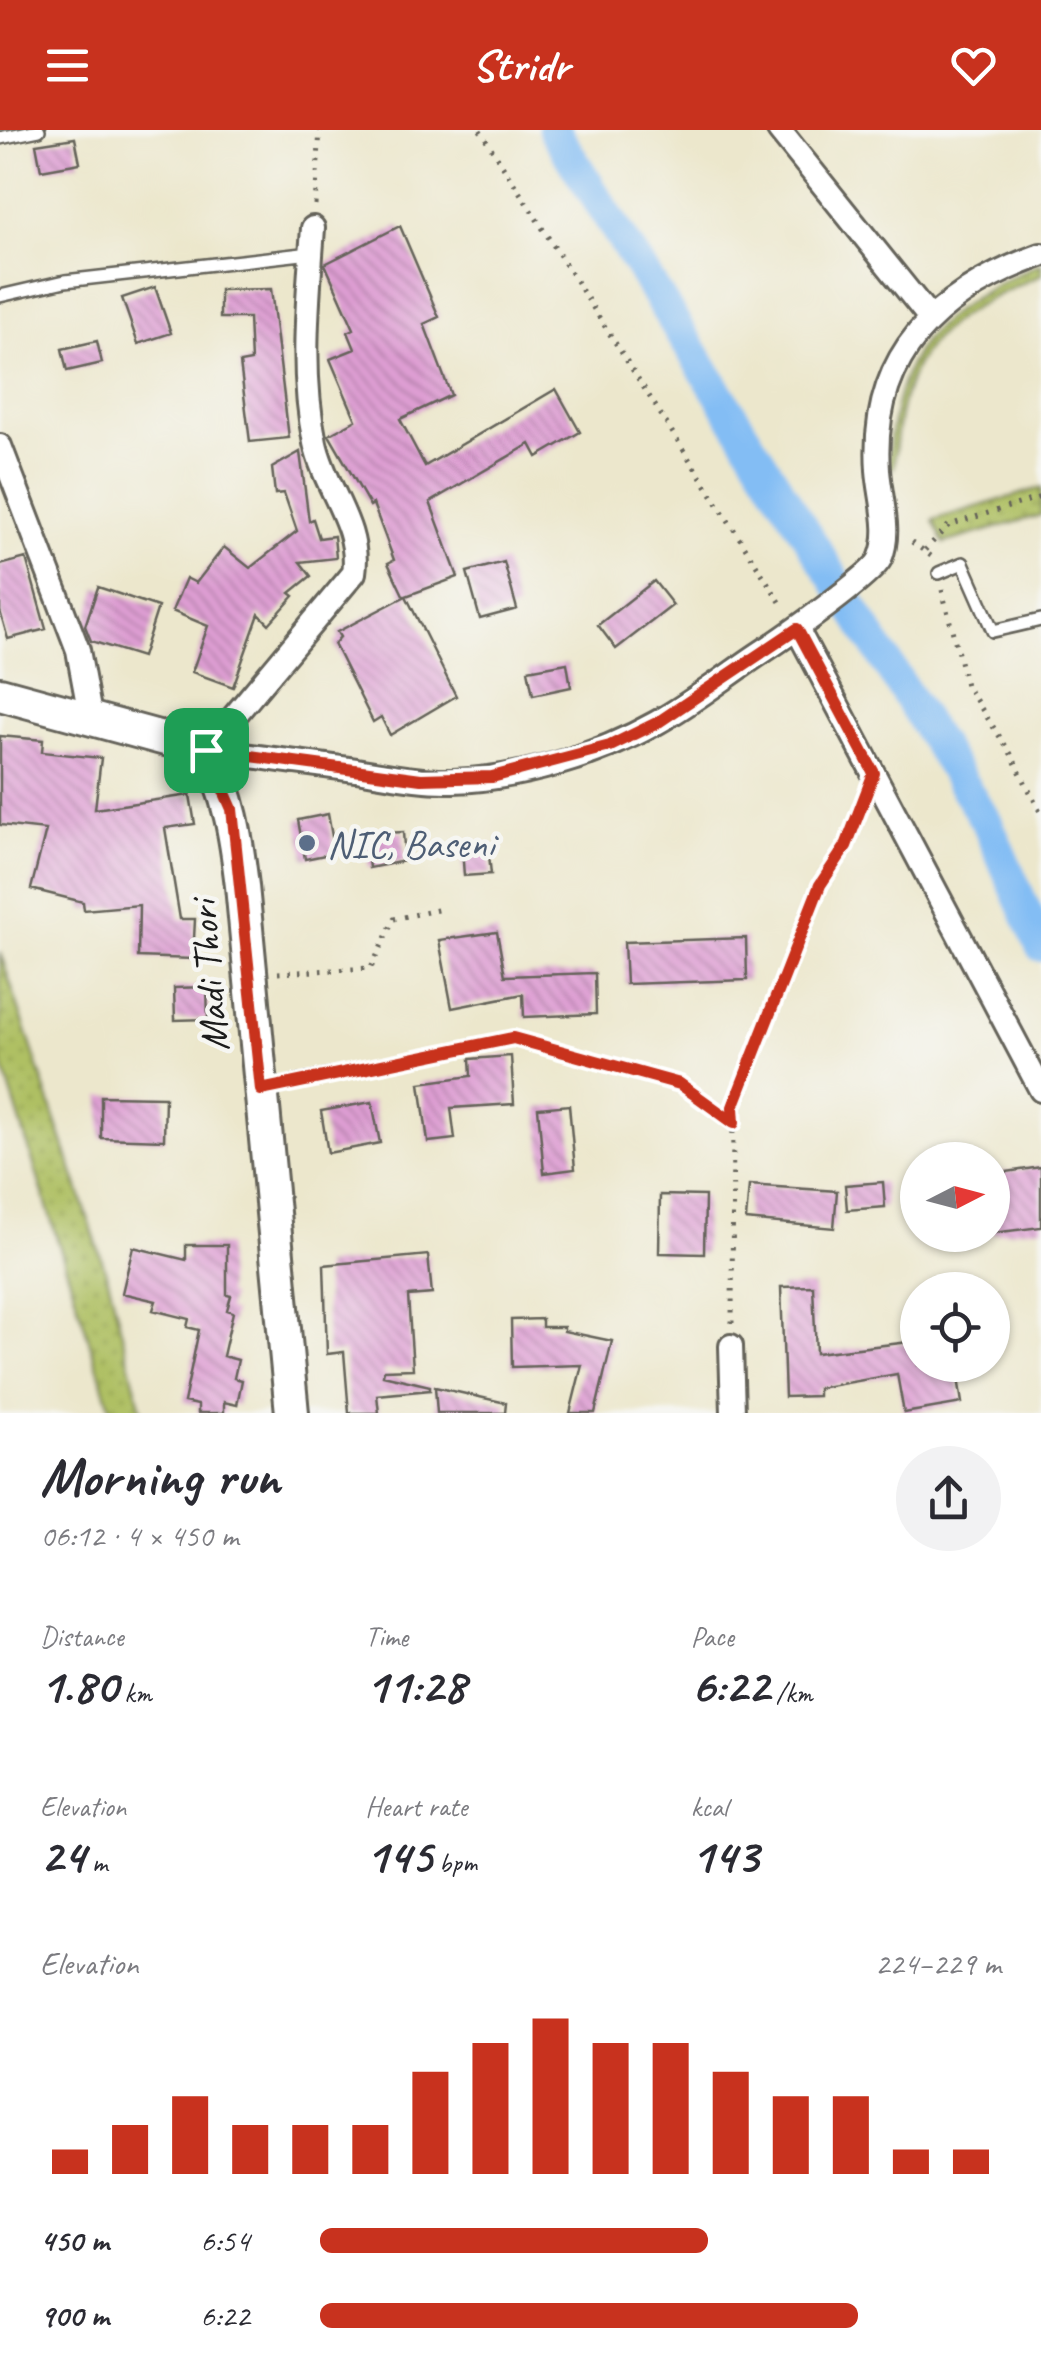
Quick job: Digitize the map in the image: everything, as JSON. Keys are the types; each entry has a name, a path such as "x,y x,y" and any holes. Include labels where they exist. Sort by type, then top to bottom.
{"main road":[{"path":"0,694 90,715 206,750"},
{"name":"Madi Thori","path":"206,750 232,809 292,1413"}],"street":[{"path":"778,130 930,318"},
{"path":"206,750 354,573 357,552 352,528 316,449 307,401 313,228"},
{"path":"206,750 421,779 492,777 610,746 657,723 797,629 818,608 860,581 878,564 886,532 876,443 880,404 896,361 930,318 1003,269 1041,255"},
{"path":"0,446 78,650 90,715"},
{"path":"797,629 1041,1090"},
{"path":"731,1346 733,1413"}],"lane":[{"path":"0,138 39,130"},
{"path":"0,296 65,280 312,253"},
{"path":"939,573 963,563 993,631 1041,620"},
{"path":"261,1090 513,1038"}],"path":[{"path":"313,228 320,130"},
{"path":"480,130 797,629"},
{"path":"925,550 949,525 1041,497"},
{"path":"886,532 925,550 939,573 948,628 966,685 1011,754 1041,814"},
{"path":"731,1346 733,1107 820,885 846,846 874,773"},
{"path":"250,975 371,968 394,919 442,908"},
{"path":"513,1038 680,1084 734,1123"}],"green space":[{"path":"1041,263 1041,275 975,307 931,343 905,393 894,467 887,470 900,392 926,339 946,318 972,300"},
{"path":"1041,488 1041,515 944,543 933,520"},
{"path":"0,952 108,1278 142,1413 112,1413 0,1057"}],"building":[{"path":"75,138 80,163 41,170 36,144"},
{"path":"400,226 439,317 424,324 451,395 400,419 425,466 556,389 580,432 537,457 530,444 430,502 458,577 406,596 456,696 390,735 381,717 373,722 334,644 340,637 337,632 404,597 388,563 394,560 373,504 370,506 329,435 356,420 330,359 355,349 348,332 354,329 325,264"},
{"path":"155,287 171,333 138,344 122,298"},
{"path":"271,289 289,438 250,442 240,363 251,361 249,318 220,318 220,290"},
{"path":"97,341 102,363 67,371 62,349"},
{"path":"300,452 309,521 313,519 319,538 334,536 336,558 300,562 311,576 290,593 294,596 269,624 259,614 233,687 192,672 208,626 172,611 186,578 196,583 224,547 250,568 297,531 284,493 275,494 272,468"},
{"path":"26,558 46,629 8,639 0,611 0,565"},
{"path":"504,562 517,609 480,619 467,572"},
{"path":"654,581 673,605 616,649 598,625"},
{"path":"98,587 158,607 142,657 91,641 85,626"},
{"path":"567,663 571,687 533,695 528,670"},
{"path":"0,736 43,740 42,752 101,758 95,809 190,795 195,824 165,828 180,919 195,919 193,959 138,957 139,905 84,910 83,902 31,889 46,830 0,825"},
{"path":"328,814 335,853 305,859 298,820"},
{"path":"403,832 405,861 369,868 365,834"},
{"path":"488,845 491,874 464,876 462,847"},
{"path":"497,932 505,976 595,973 596,1014 524,1017 523,994 452,1008 439,940"},
{"path":"746,938 747,980 626,984 624,942"},
{"path":"207,987 208,1019 175,1020 174,988"},
{"path":"511,1056 514,1104 451,1108 455,1139 428,1142 420,1083 471,1076 470,1059"},
{"path":"101,1096 165,1097 164,1140 101,1138"},
{"path":"372,1102 380,1143 328,1153 321,1111"},
{"path":"569,1105 575,1169 544,1173 538,1108"},
{"path":"1041,1167 1041,1227 1010,1231 1010,1171"},
{"path":"883,1182 885,1207 847,1210 845,1185"},
{"path":"749,1185 837,1191 834,1228 746,1220"},
{"path":"660,1195 705,1196 704,1254 659,1253"},
{"path":"186,1245 227,1245 227,1295 231,1296 227,1310 233,1312 223,1356 238,1360 234,1378 242,1380 237,1405 224,1402 224,1413 198,1413 198,1405 184,1402 199,1330 187,1327 189,1319 153,1310 156,1301 122,1293 133,1247 186,1260"},
{"path":"428,1255 432,1294 408,1296 413,1369 384,1370 383,1375 430,1386 430,1390 377,1395 379,1413 349,1413 344,1352 327,1354 324,1265"},
{"path":"813,1286 816,1353 900,1343 900,1382 959,1382 962,1403 904,1413 897,1374 818,1388 818,1396 785,1397 781,1287"},
{"path":"542,1319 542,1327 564,1327 564,1331 612,1341 595,1413 570,1413 582,1365 512,1367 511,1320"},
{"path":"435,1387 506,1403 505,1413 437,1413"}],"waterway":[{"path":"554,130 987,823 1041,946"}],"place":[{"name":"NIC, Baseni","path":"307,843"}],"route":[{"path":"797,629 874,773 846,846 820,885 733,1107 734,1123 680,1084 513,1038 261,1090 232,809 224,782 206,750 421,779 492,777 610,746 657,723 797,629"}]}
